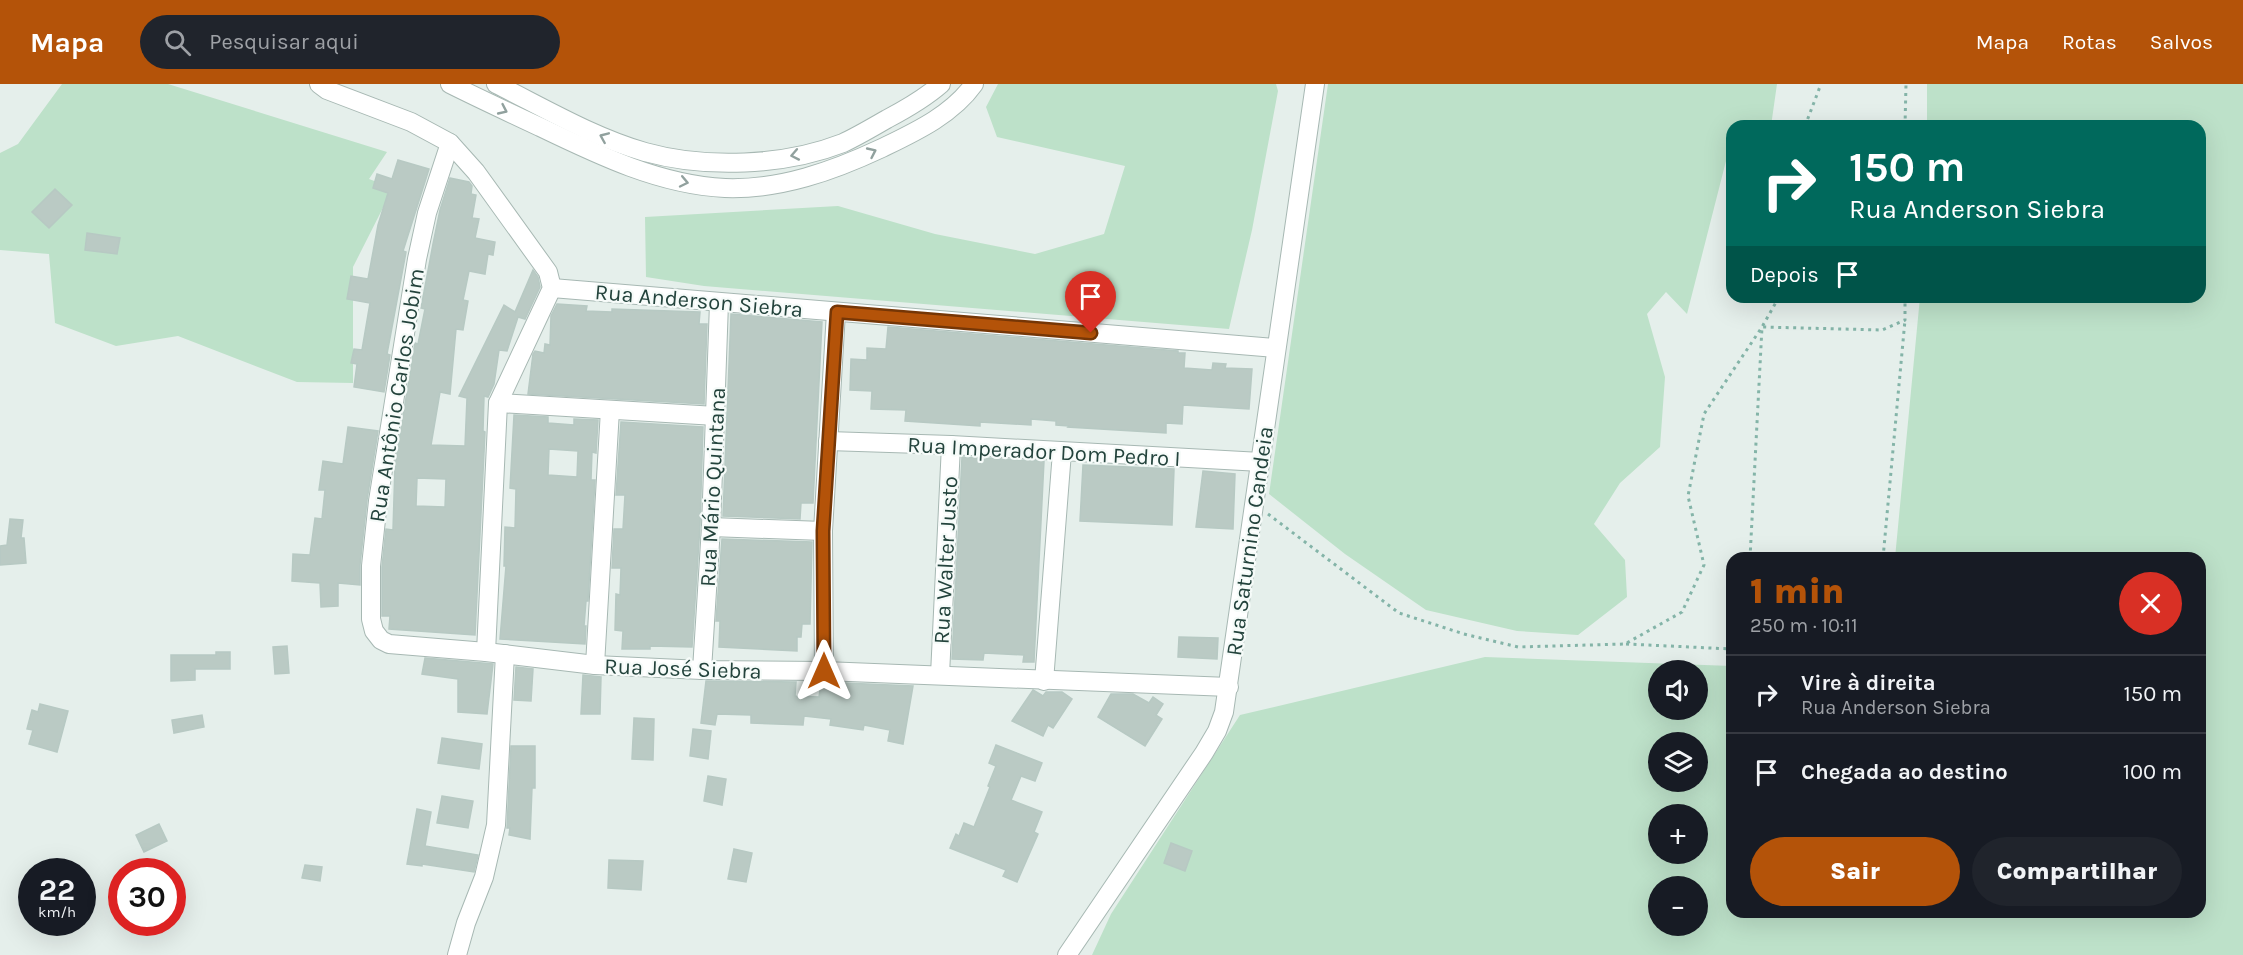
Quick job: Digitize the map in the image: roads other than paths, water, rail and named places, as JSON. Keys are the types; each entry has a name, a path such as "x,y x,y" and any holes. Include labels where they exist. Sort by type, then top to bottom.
{"street":[{"path":"319,84 327,90 411,122 450,143 476,172 548,272 552,288 498,403 486,652"},
{"path":"450,84 612,160 668,178 724,188 787,182 837,169 909,135 937,118 954,106 974,84"},
{"path":"496,84 589,131 617,142 671,158 724,164 819,151 843,142 914,104 940,84"},
{"name":"Rua Saturnino Candeia","path":"1067,955 1217,731 1229,687 1315,84"},
{"name":"Rua Antônio Carlos Jobim","path":"389,644 381,640 374,631 371,619 371,566 378,501 417,259 427,213 450,143"},
{"name":"Rua Anderson Siebra","path":"552,288 1276,348"},
{"name":"Rua Mário Quintana","path":"702,670 711,526 719,303"},
{"path":"824,671 823,531 837,312"},
{"path":"498,403 716,416"},
{"path":"596,665 610,410"},
{"name":"Rua Imperador Dom Pedro I","path":"828,441 951,445 1261,462"},
{"name":"Rua Walter Justo","path":"940,675 951,445"},
{"path":"1044,681 1062,452"},
{"path":"711,526 823,531"},
{"name":"Rua José Siebra","path":"389,644 486,652 596,665 702,670 940,675 1229,687"},
{"path":"457,955 466,923 484,877 496,825 505,654"}]}
